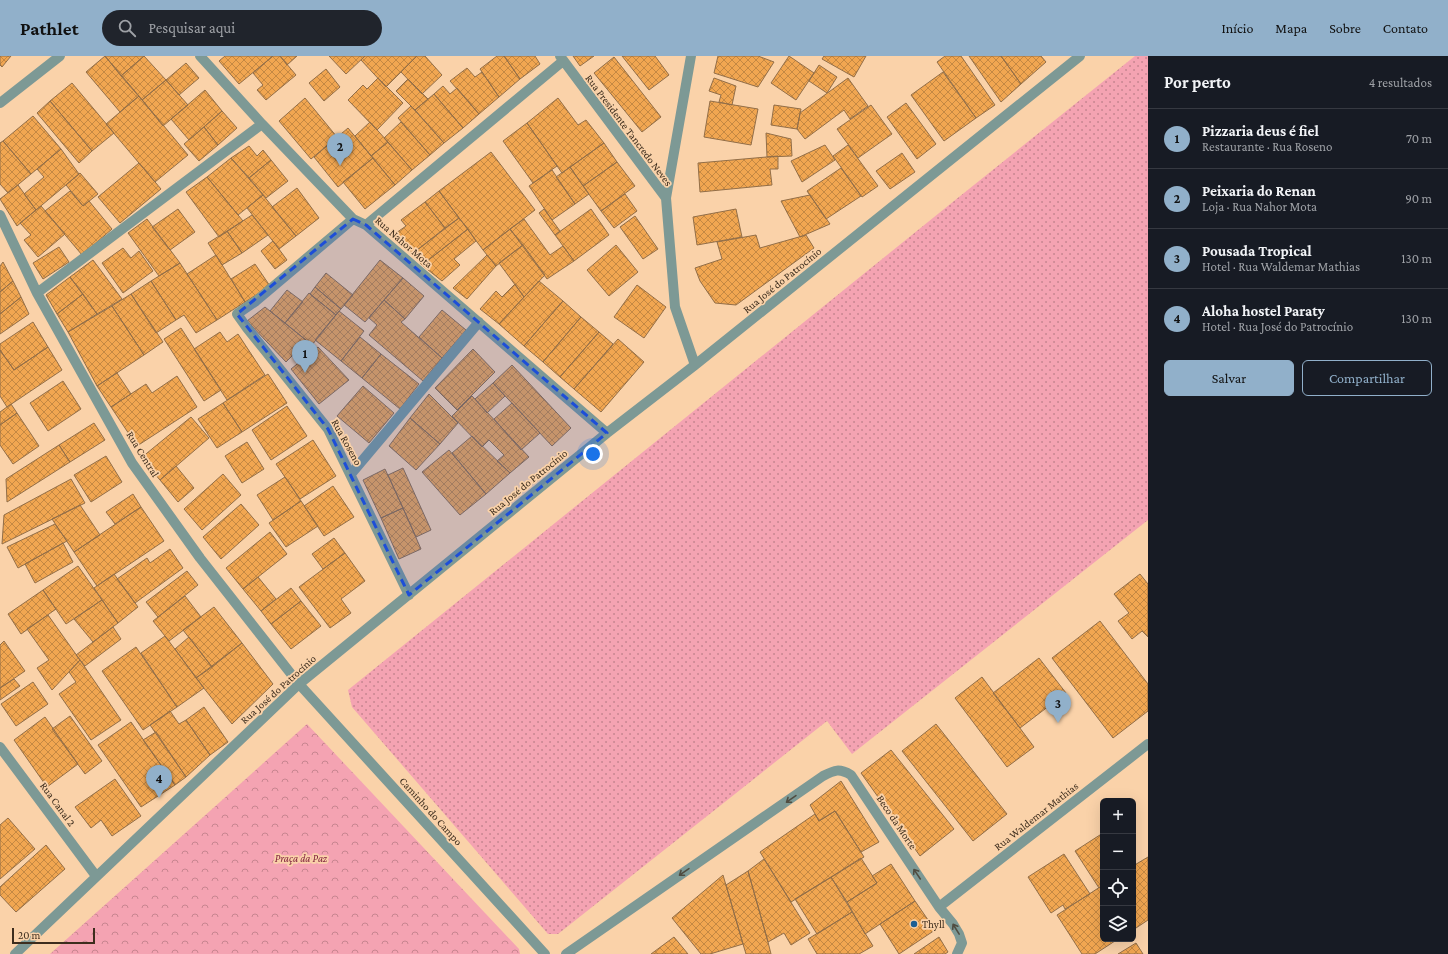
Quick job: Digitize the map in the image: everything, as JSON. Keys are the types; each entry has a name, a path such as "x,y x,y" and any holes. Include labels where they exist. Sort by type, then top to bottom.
{"street":[{"path":"0,103 60,56"},
{"name":"Rua Nahor Mota","path":"200,56 262,124 353,219 366,225 607,433"},
{"path":"691,56 666,198 675,307 694,365"},
{"name":"Rua José do Patrocínio","path":"15,954 299,684 607,433 1080,56"},
{"path":"366,225 561,58"},
{"name":"Rua Presidente Tancredo Neves","path":"561,58 666,198"},
{"path":"37,293 262,124"},
{"name":"Rua Central","path":"0,215 37,293 132,463 200,558 299,684"},
{"name":"Rua Roseno","path":"353,219 256,301 237,314 328,429 410,595"},
{"path":"351,474 479,322"},
{"name":"Caminho do Campo","path":"299,684 545,954"},
{"name":"Rua Waldemar Mathias","path":"939,907 1147,746"},
{"name":"Rua Canal 2","path":"0,747 96,876"},
{"name":"Beco da Morte","path":"566,954 823,776 833,771 842,770 851,775 939,907 959,934 962,943 957,954"}],"highlighted area":[{"path":"353,219 366,225 607,433 409,595 328,429 237,314"}],"green space":[{"path":"1135,56 1148,56 1148,520 852,754 827,721 558,934 548,934 352,707 348,690"},
{"name":"Praça da Paz","path":"307,724 519,949 520,954 50,954"}],"building":[{"path":"0,56 11,56 2,67 0,65"},
{"path":"105,56 144,56 121,76"},
{"path":"105,56 139,96 120,112 86,72"},
{"path":"144,56 166,80 142,100 121,76"},
{"path":"225,56 273,56 239,84 219,61"},
{"path":"273,56 280,56 296,75 266,100 257,90 263,85 253,73"},
{"path":"280,56 297,56 287,65"},
{"path":"329,56 365,56 346,74"},
{"path":"365,56 417,56 386,87 361,60"},
{"path":"417,56 425,56 442,75 422,94 401,72"},
{"path":"497,56 504,56 520,79 499,97 480,69"},
{"path":"504,56 535,56 540,64 520,79"},
{"path":"573,56 594,56 580,66"},
{"path":"622,56 655,56 669,75 649,90"},
{"path":"718,56 758,56 774,62 758,87 714,73"},
{"path":"789,56 814,73 796,100 771,83"},
{"path":"824,56 866,56 854,77 822,59"},
{"path":"945,56 961,56 995,105 976,118 937,62"},
{"path":"969,56 1001,56 1021,84 1001,102"},
{"path":"1001,56 1041,56 1046,62 1021,84"},
{"path":"614,57 661,117 642,132 594,73"},
{"path":"186,63 199,78 179,95 166,80"},
{"path":"819,65 837,77 827,93 809,81"},
{"path":"467,68 475,77 482,72 499,97 479,114 450,81"},
{"path":"326,69 340,87 324,101 309,83"},
{"path":"943,72 976,118 944,141 911,95"},
{"path":"378,78 403,103 377,130 348,100 363,85 367,89"},
{"path":"714,78 736,86 732,105 719,102 721,95 709,91"},
{"path":"848,78 868,106 850,119 844,110 805,139 797,129 800,113"},
{"path":"408,79 428,99 415,110 396,91"},
{"path":"166,80 188,105 163,126 142,100"},
{"path":"72,83 114,133 92,151 50,101"},
{"path":"443,86 450,94 457,88 479,114 463,128 434,94"},
{"path":"205,90 222,111 189,140 171,119"},
{"path":"434,94 463,128 444,143 415,110"},
{"path":"139,96 188,155 155,182 106,124"},
{"path":"305,98 337,137 311,159 279,121"},
{"path":"558,98 578,125 586,120 604,143 562,173 527,123"},
{"path":"50,101 92,151 79,163 37,113"},
{"path":"710,101 758,109 751,145 704,137"},
{"path":"906,103 936,144 917,159 887,117"},
{"path":"774,105 801,109 797,129 771,125"},
{"path":"871,105 892,134 858,158 837,129"},
{"path":"411,106 444,143 430,155 398,118"},
{"path":"222,111 237,128 218,145 204,127"},
{"path":"33,116 61,149 31,174 3,141"},
{"path":"370,122 388,142 371,156 355,136"},
{"path":"401,122 430,155 412,170 384,138"},
{"path":"527,123 557,166 533,183 503,141"},
{"path":"204,127 218,145 199,161 184,144"},
{"path":"348,128 373,158 338,187 314,157"},
{"path":"766,133 791,139 792,156 767,157"},
{"path":"3,141 31,174 8,193 0,184 0,143"},
{"path":"388,142 412,170 395,185 371,156"},
{"path":"604,143 617,162 583,186 570,167"},
{"path":"825,145 835,160 802,182 791,161"},
{"path":"848,145 878,186 862,197 833,156"},
{"path":"249,146 257,156 263,150 271,160 249,178 231,158"},
{"path":"61,149 79,174 36,210 24,194 44,177 37,169"},
{"path":"491,152 535,210 483,250 439,191"},
{"path":"902,153 915,172 890,189 876,171"},
{"path":"778,156 778,169 770,169 772,185 700,192 698,163"},
{"path":"231,158 263,195 238,215 207,177"},
{"path":"373,158 395,185 365,209 343,182"},
{"path":"271,160 288,181 266,198 249,178"},
{"path":"617,162 635,186 601,211 583,186"},
{"path":"139,163 161,189 120,223 98,197"},
{"path":"570,167 589,194 575,204 556,177"},
{"path":"841,168 861,196 826,219 807,191"},
{"path":"552,170 575,204 552,220 529,186"},
{"path":"80,173 98,194 83,206 66,185"},
{"path":"207,177 243,221 219,237 186,192"},
{"path":"18,185 36,210 17,226 0,199"},
{"path":"297,188 319,218 296,236 272,207"},
{"path":"70,191 83,206 89,201 112,229 82,255 45,211"},
{"path":"439,191 459,218 445,228 425,202"},
{"path":"625,194 637,211 614,228 601,211"},
{"path":"263,195 296,236 279,249 247,208"},
{"path":"810,195 830,224 800,237 781,201"},
{"path":"425,202 445,228 412,254 396,233 406,226 401,220"},
{"path":"41,206 65,234 38,257 24,240 31,235 20,223"},
{"path":"178,209 195,232 170,250 152,227"},
{"path":"544,209 560,231 555,235 539,213"},
{"path":"591,209 609,235 574,261 555,235"},
{"path":"736,209 742,237 697,245 693,217"},
{"path":"252,215 268,235 242,253 227,231"},
{"path":"635,216 658,249 643,259 620,227"},
{"path":"459,218 468,229 422,265 412,254"},
{"path":"147,219 180,263 159,276 128,233"},
{"path":"524,219 550,255 563,246 574,261 547,279 510,229"},
{"path":"468,229 476,241 454,259 460,265 442,281 422,265"},
{"path":"510,229 523,245 496,266 483,250"},
{"path":"227,231 242,253 222,265 208,243"},
{"path":"756,235 760,248 806,235 814,248 736,305 715,303 700,281 695,268 722,259 717,242"},
{"path":"273,241 287,260 275,269 261,251"},
{"path":"523,245 545,275 524,297 499,263"},
{"path":"616,245 638,272 609,296 587,270"},
{"path":"59,247 69,262 43,279 33,263"},
{"path":"123,248 131,258 139,251 153,271 123,293 102,263"},
{"path":"216,255 245,302 217,320 187,274"},
{"path":"487,255 496,266 467,299 453,288"},
{"path":"93,260 122,299 97,314 70,277"},
{"path":"380,260 403,278 365,322 344,305"},
{"path":"3,262 13,281 0,292 0,266"},
{"path":"180,263 217,320 196,333 184,315 176,320 151,281"},
{"path":"255,264 270,286 245,302 231,279"},
{"path":"326,273 353,295 341,309 315,287"},
{"path":"70,277 83,294 57,314 46,295"},
{"path":"403,278 424,296 405,319 384,300"},
{"path":"13,281 21,297 0,314 0,292"},
{"path":"151,281 176,320 156,333 131,294"},
{"path":"539,281 563,301 524,346 499,324"},
{"path":"515,284 524,297 499,324 480,309 496,291 502,297"},
{"path":"637,285 666,307 644,338 614,317"},
{"path":"315,287 341,309 336,315 310,294"},
{"path":"287,290 303,302 285,323 270,311"},
{"path":"309,293 336,315 312,345 285,323"},
{"path":"83,294 97,314 68,332 57,314"},
{"path":"131,294 163,342 144,355 112,306"},
{"path":"21,297 29,314 0,334 0,314"},
{"path":"384,300 405,319 401,322 442,358 423,381 369,335 377,325 369,318"},
{"path":"563,301 581,317 543,362 524,346"},
{"path":"112,306 144,355 97,386 68,332"},
{"path":"265,307 307,341 286,362 247,321"},
{"path":"442,310 466,330 442,358 419,337"},
{"path":"339,311 364,331 341,361 315,340"},
{"path":"581,317 599,332 560,377 543,362"},
{"path":"33,322 48,347 14,370 0,350 0,344"},
{"path":"181,328 221,390 204,401 164,339"},
{"path":"220,332 227,342 238,334 265,375 227,400 194,349"},
{"path":"599,332 613,344 574,389 560,377"},
{"path":"360,337 381,354 362,378 341,361"},
{"path":"618,339 644,362 601,412 574,389"},
{"path":"48,347 62,370 7,407 0,396 0,350 14,370"},
{"path":"318,347 349,380 319,404 291,369"},
{"path":"473,349 495,372 457,410 435,388"},
{"path":"381,354 419,384 400,409 362,378"},
{"path":"512,365 571,428 552,446 493,383"},
{"path":"117,373 131,394 111,407 97,386"},
{"path":"268,374 287,403 242,432 223,403"},
{"path":"177,376 197,407 137,446 111,407 146,384 152,393"},
{"path":"63,381 81,409 48,431 30,403"},
{"path":"493,383 505,396 487,413 475,399"},
{"path":"363,386 394,413 369,443 337,416"},
{"path":"429,394 458,423 440,444 410,418"},
{"path":"472,396 529,457 510,473 497,461 504,455 489,440 482,447 452,416"},
{"path":"223,403 242,432 217,448 198,419"},
{"path":"512,403 540,433 521,450 494,419"},
{"path":"11,404 17,413 0,425 0,412"},
{"path":"287,406 307,436 271,460 252,430"},
{"path":"17,413 39,446 13,464 0,445 0,425"},
{"path":"191,417 209,438 160,480 141,458"},
{"path":"410,418 440,444 416,470 389,446"},
{"path":"94,423 105,440 70,462 59,445"},
{"path":"472,436 510,473 486,494 452,453"},
{"path":"313,440 336,476 300,499 276,464"},
{"path":"247,442 264,469 242,483 225,456"},
{"path":"59,445 70,462 7,502 6,479"},
{"path":"449,450 486,494 460,515 422,472"},
{"path":"106,456 122,482 91,502 74,475"},
{"path":"176,466 194,488 178,502 160,480"},
{"path":"403,468 431,530 416,537 388,475"},
{"path":"385,469 403,508 381,518 363,480"},
{"path":"223,474 241,495 202,530 184,509"},
{"path":"285,477 301,501 273,520 257,495"},
{"path":"71,479 85,503 2,544 4,515"},
{"path":"333,486 354,517 324,536 304,506"},
{"path":"133,494 141,507 115,524 106,512"},
{"path":"301,501 318,526 286,547 269,523"},
{"path":"241,504 259,525 221,559 203,537"},
{"path":"80,505 100,535 74,552 52,519"},
{"path":"141,507 164,541 97,586 74,552"},
{"path":"403,508 421,549 399,559 381,518"},
{"path":"55,524 67,541 18,568 7,547"},
{"path":"270,532 287,554 243,589 226,568"},
{"path":"334,538 345,553 323,569 312,554"},
{"path":"63,543 73,562 35,583 25,564"},
{"path":"170,549 183,568 135,603 117,579 147,558 150,563"},
{"path":"345,553 365,581 341,599 351,613 330,628 299,587"},
{"path":"78,566 102,600 66,624 43,590"},
{"path":"187,571 198,585 158,617 146,602"},
{"path":"114,574 138,607 118,623 94,588"},
{"path":"1140,574 1148,584 1148,637 1142,631 1132,639 1118,621 1129,613 1114,594"},
{"path":"258,577 276,599 261,611 243,589"},
{"path":"291,588 301,601 271,624 261,611"},
{"path":"43,590 56,609 21,634 8,614"},
{"path":"185,596 201,617 169,641 153,621"},
{"path":"102,600 118,623 93,642 74,619"},
{"path":"301,601 321,626 291,649 271,624"},
{"path":"214,607 242,643 212,667 183,630"},
{"path":"48,615 80,660 52,690 37,668 49,660 27,629"},
{"path":"1100,621 1148,684 1148,711 1113,738 1052,658"},
{"path":"113,627 121,639 85,666 76,655"},
{"path":"165,636 204,688 177,707 141,653"},
{"path":"189,637 212,667 196,678 175,649"},
{"path":"4,641 25,671 0,688 0,645"},
{"path":"242,643 273,684 232,724 196,678"},
{"path":"136,647 177,707 143,730 102,671"},
{"path":"1039,658 1066,693 1020,728 993,693"},
{"path":"80,660 121,720 91,740 59,694 76,682 69,672"},
{"path":"982,677 1034,747 1007,767 955,698"},
{"path":"14,679 20,686 0,700 0,688"},
{"path":"33,682 48,704 16,726 1,704"},
{"path":"204,707 228,742 210,755 186,720"},
{"path":"170,711 179,724 186,720 210,755 186,777 150,725"},
{"path":"70,716 102,761 85,774 52,729"},
{"path":"45,717 78,764 47,787 14,740"},
{"path":"131,722 175,785 141,807 98,745"},
{"path":"936,724 1007,814 973,841 902,751"},
{"path":"156,732 186,777 175,785 143,740"},
{"path":"891,750 954,829 920,856 861,773"},
{"path":"115,779 141,816 112,836 101,820 91,828 75,807"},
{"path":"841,781 879,842 861,852 835,811 819,821 810,805"},
{"path":"835,811 864,857 791,902 760,852 815,814 819,821"},
{"path":"8,818 35,849 0,879 0,825"},
{"path":"1100,835 1099,888 1075,851"},
{"path":"46,845 65,869 16,912 0,895 0,887"},
{"path":"1064,854 1090,894 1065,909 1063,905 1051,913 1028,877"},
{"path":"1148,857 1148,920 1136,928 1136,870 1136,864"},
{"path":"861,858 877,883 847,902 831,877"},
{"path":"764,859 810,933 791,945 784,933 768,942 748,871"},
{"path":"891,864 915,901 865,934 847,902 877,883 872,876"},
{"path":"748,871 771,954 746,954 726,885"},
{"path":"723,875 743,944 710,954 701,954 672,918"},
{"path":"831,877 852,912 817,934 795,899"},
{"path":"1100,887 1100,942 1113,942 1095,954 1082,954 1057,915"},
{"path":"915,901 935,930 899,954 880,924"},
{"path":"852,912 873,946 859,954 817,954 808,939"},
{"path":"674,937 688,954 651,954"},
{"path":"939,937 948,952 945,954 914,954"},
{"path":"1136,943 1143,954 1118,954"}],"place":[{"name":"Peixaria do Renan","path":"340,166"},
{"name":"Pizzaria deus é fiel","path":"305,373"},
{"name":"Pousada Tropical","path":"1058,723"},
{"name":"Aloha hostel Paraty","path":"159,798"},
{"name":"Thyll","path":"914,924"}]}
